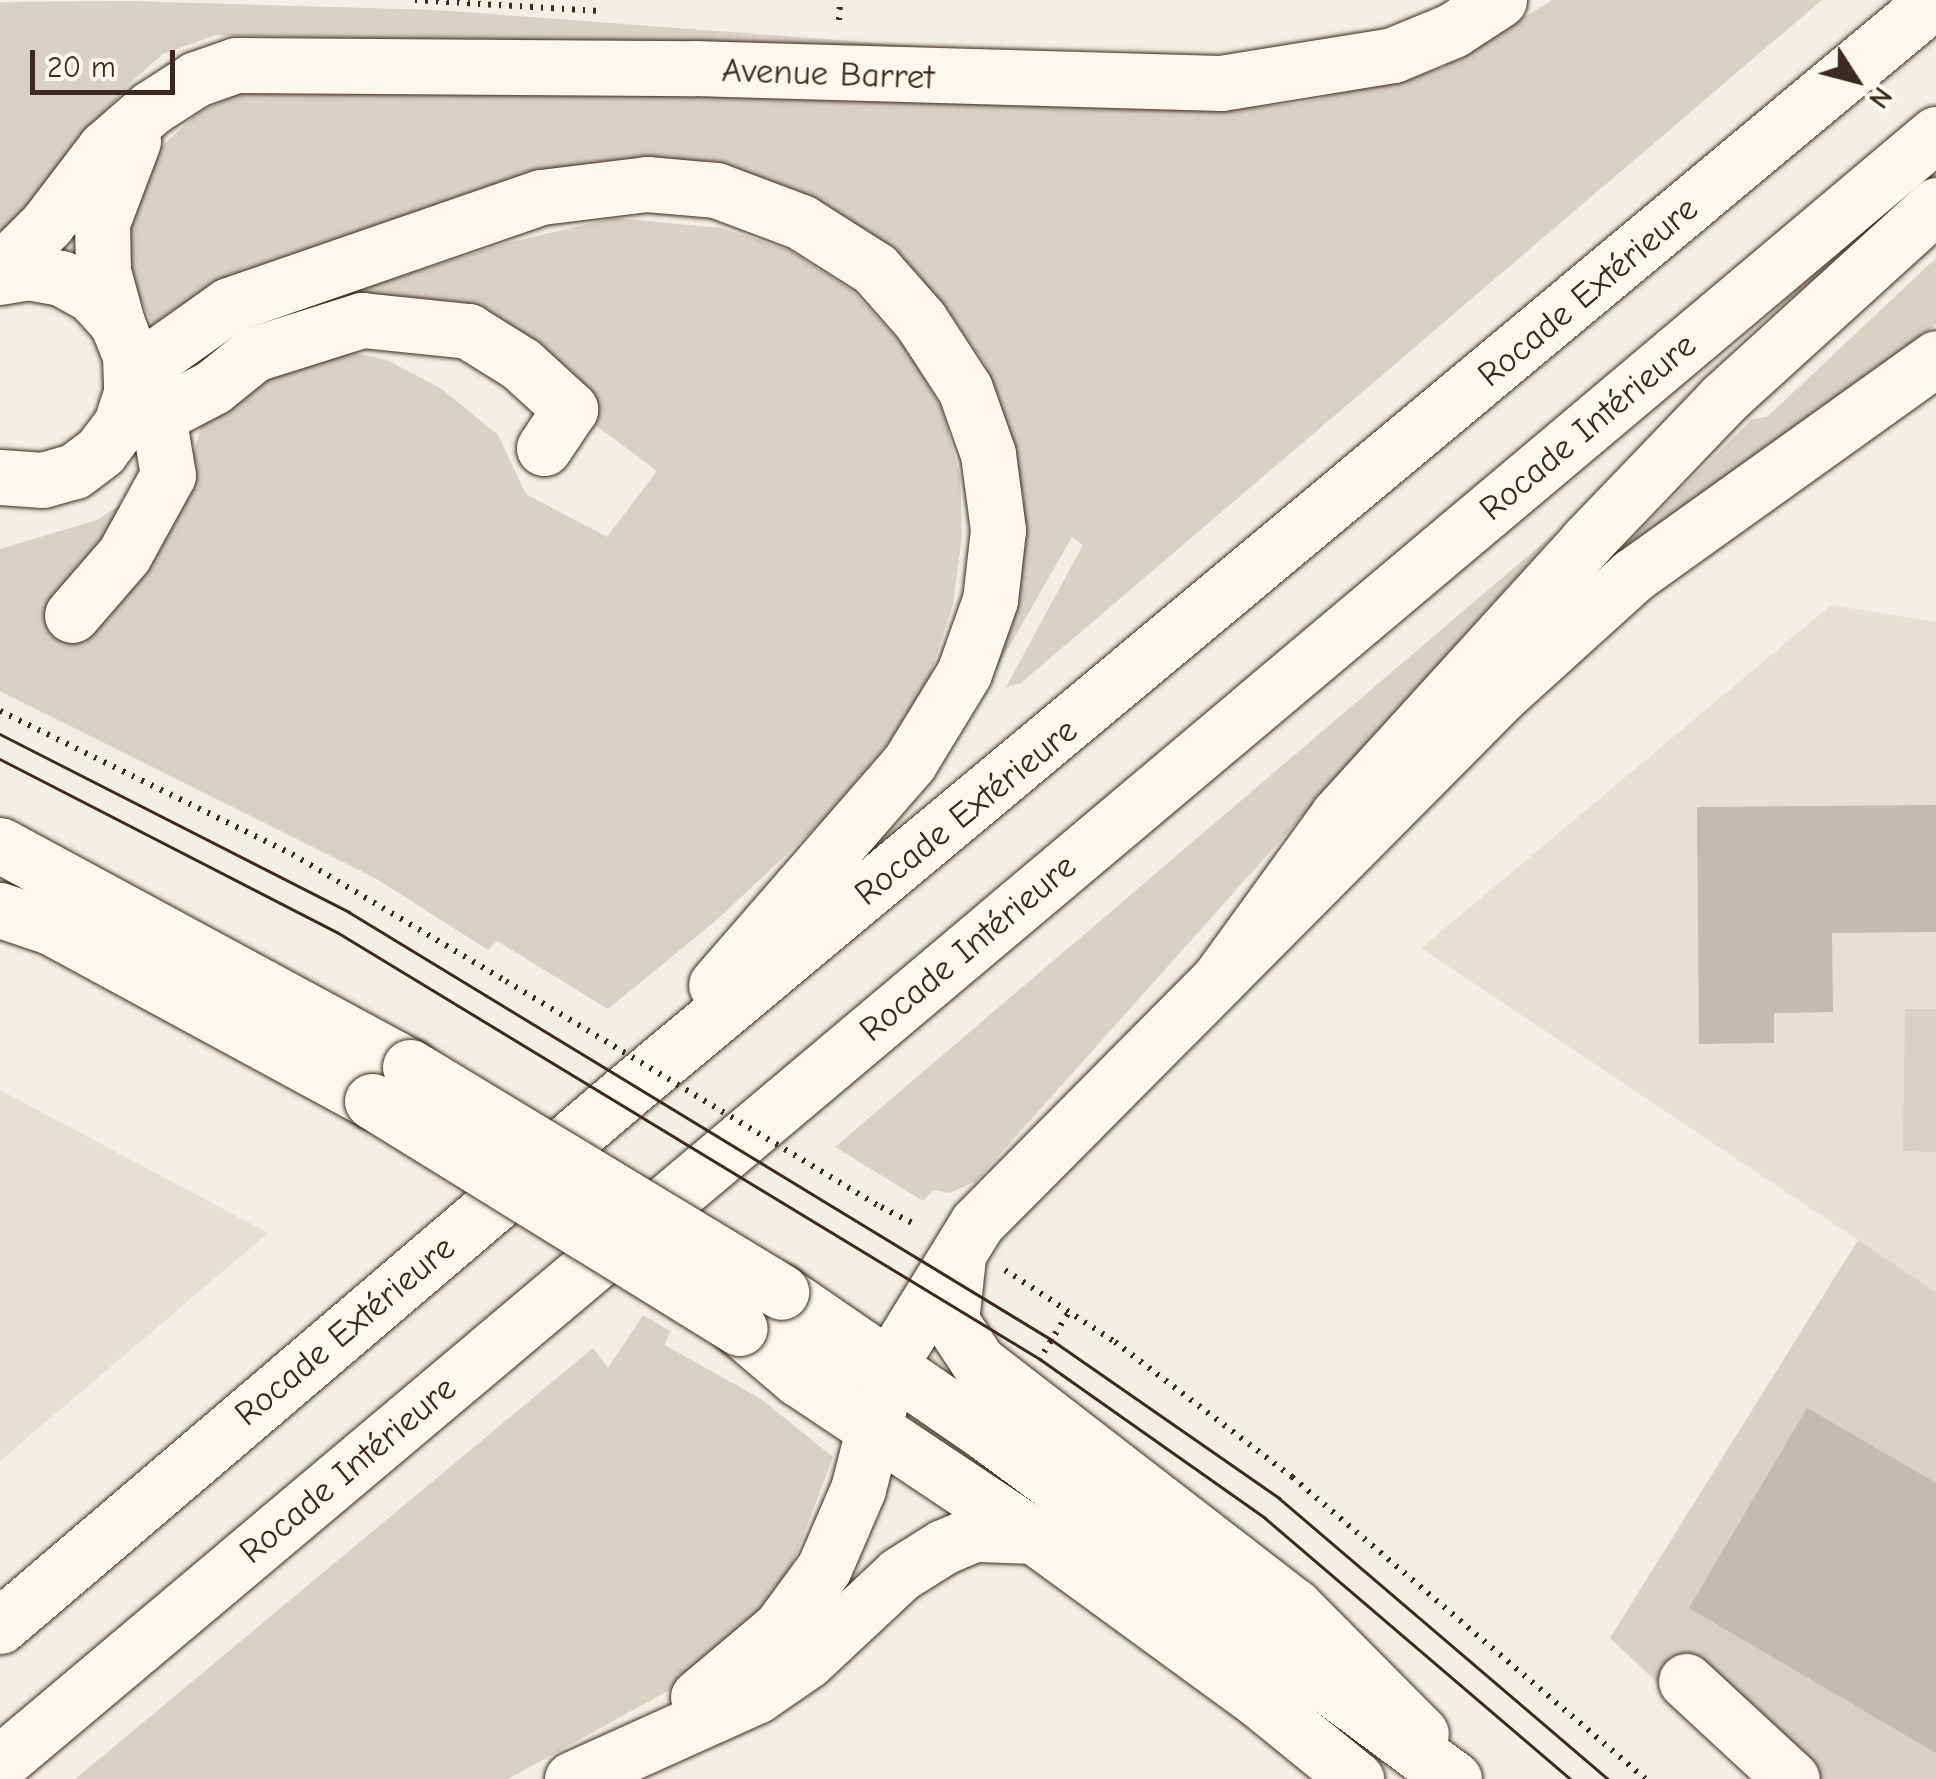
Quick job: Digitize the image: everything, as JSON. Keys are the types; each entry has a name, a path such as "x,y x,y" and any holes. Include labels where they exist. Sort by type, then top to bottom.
{"main road":[{"name":"Avenue Barret","path":"0,274 47,224 105,148 151,108 196,79 277,61 1221,83 1394,56 1453,30 1499,0"},
{"name":"Rocade Extérieure","path":"0,1626 628,1090 1935,0"},
{"name":"Avenue Barret","path":"72,614 124,555 168,475 136,411 130,356 103,270 102,223 120,165 151,108"},
{"name":"Rocade Intérieure","path":"0,1763 1936,134"},
{"path":"14,487 88,461 136,411 160,354 229,305 541,198 648,184 716,190 801,222 874,270 920,320 965,389 991,473 998,530 990,600 964,673 909,763 628,1090"},
{"path":"1220,979 1338,815 1587,541 1723,399 1936,205"},
{"path":"0,274 27,272 61,278 93,296 117,323"},
{"path":"136,411 213,387 254,354 362,320 410,322 468,331 520,364 570,409 544,448"},
{"path":"627,1751 736,1668 808,1595 840,1536 890,1364 960,1242 1502,694 1632,576 1936,358"},
{"path":"0,844 391,1084 739,1328 798,1378 1034,1536 1356,1779"},
{"path":"0,910 52,927 391,1084 781,1292 890,1364 1454,1779"},
{"path":"960,1242 951,1321 978,1362 1294,1606 1465,1779"},
{"path":"739,1328 890,1364"},
{"path":"572,1779 756,1696 807,1661 900,1574 943,1547 974,1534 1034,1536"},
{"path":"1686,1681 1792,1779"}],"path":[{"path":"838,26 840,0"},
{"path":"0,711 292,854 881,1207 960,1242 1114,1342 1292,1477 1646,1779"}],"shaded area":[{"path":"1552,0 1822,0 1021,683 1006,687 1083,545 1072,537 993,675 1023,561 1023,495 1007,425 986,366 944,305 894,252 684,165 157,333 131,279 129,232 140,186 162,146 199,112 246,91 624,93 1218,110 1301,103 1442,68"},
{"path":"130,1 437,10 1092,59 216,35 163,54 130,83 0,239 0,2"},
{"path":"614,218 722,228 789,250 852,290 908,350 942,409 960,476 962,537 953,604 929,679 889,742 826,817 718,919 608,1009 497,941 488,950 375,878 0,691 0,549 97,520 153,484 195,449 204,414 318,345 387,360 442,389 498,435 526,494 607,537 657,471 443,311 321,301 503,244"},
{"path":"1936,258 1936,324 1848,398 1614,556 1752,419 1767,417"},
{"path":"1557,531 976,1181 950,1193 933,1190 923,1201 835,1147"},
{"path":"1831,605 1936,622 1936,1292 1421,948"},
{"path":"1905,1009 1936,1009 1936,1152 1903,1151"},
{"path":"0,1090 268,1233 0,1461"},
{"path":"1858,1240 1936,1292 1936,1779 1760,1779 1610,1638"},
{"path":"643,1315 670,1331 665,1345 761,1399 833,1457 788,1576 704,1671 508,1779 75,1779 593,1348 608,1368"}],"building":[{"path":"1936,805 1936,932 1832,933 1833,1012 1774,1013 1774,1043 1699,1044 1697,807"},
{"path":"1807,1408 1936,1483 1936,1753 1689,1608"}],"tram line":[{"path":"0,734 349,912 1052,1340 1279,1498 1608,1779"},
{"path":"0,759 337,932 1040,1359 1265,1518 1571,1779"}]}
